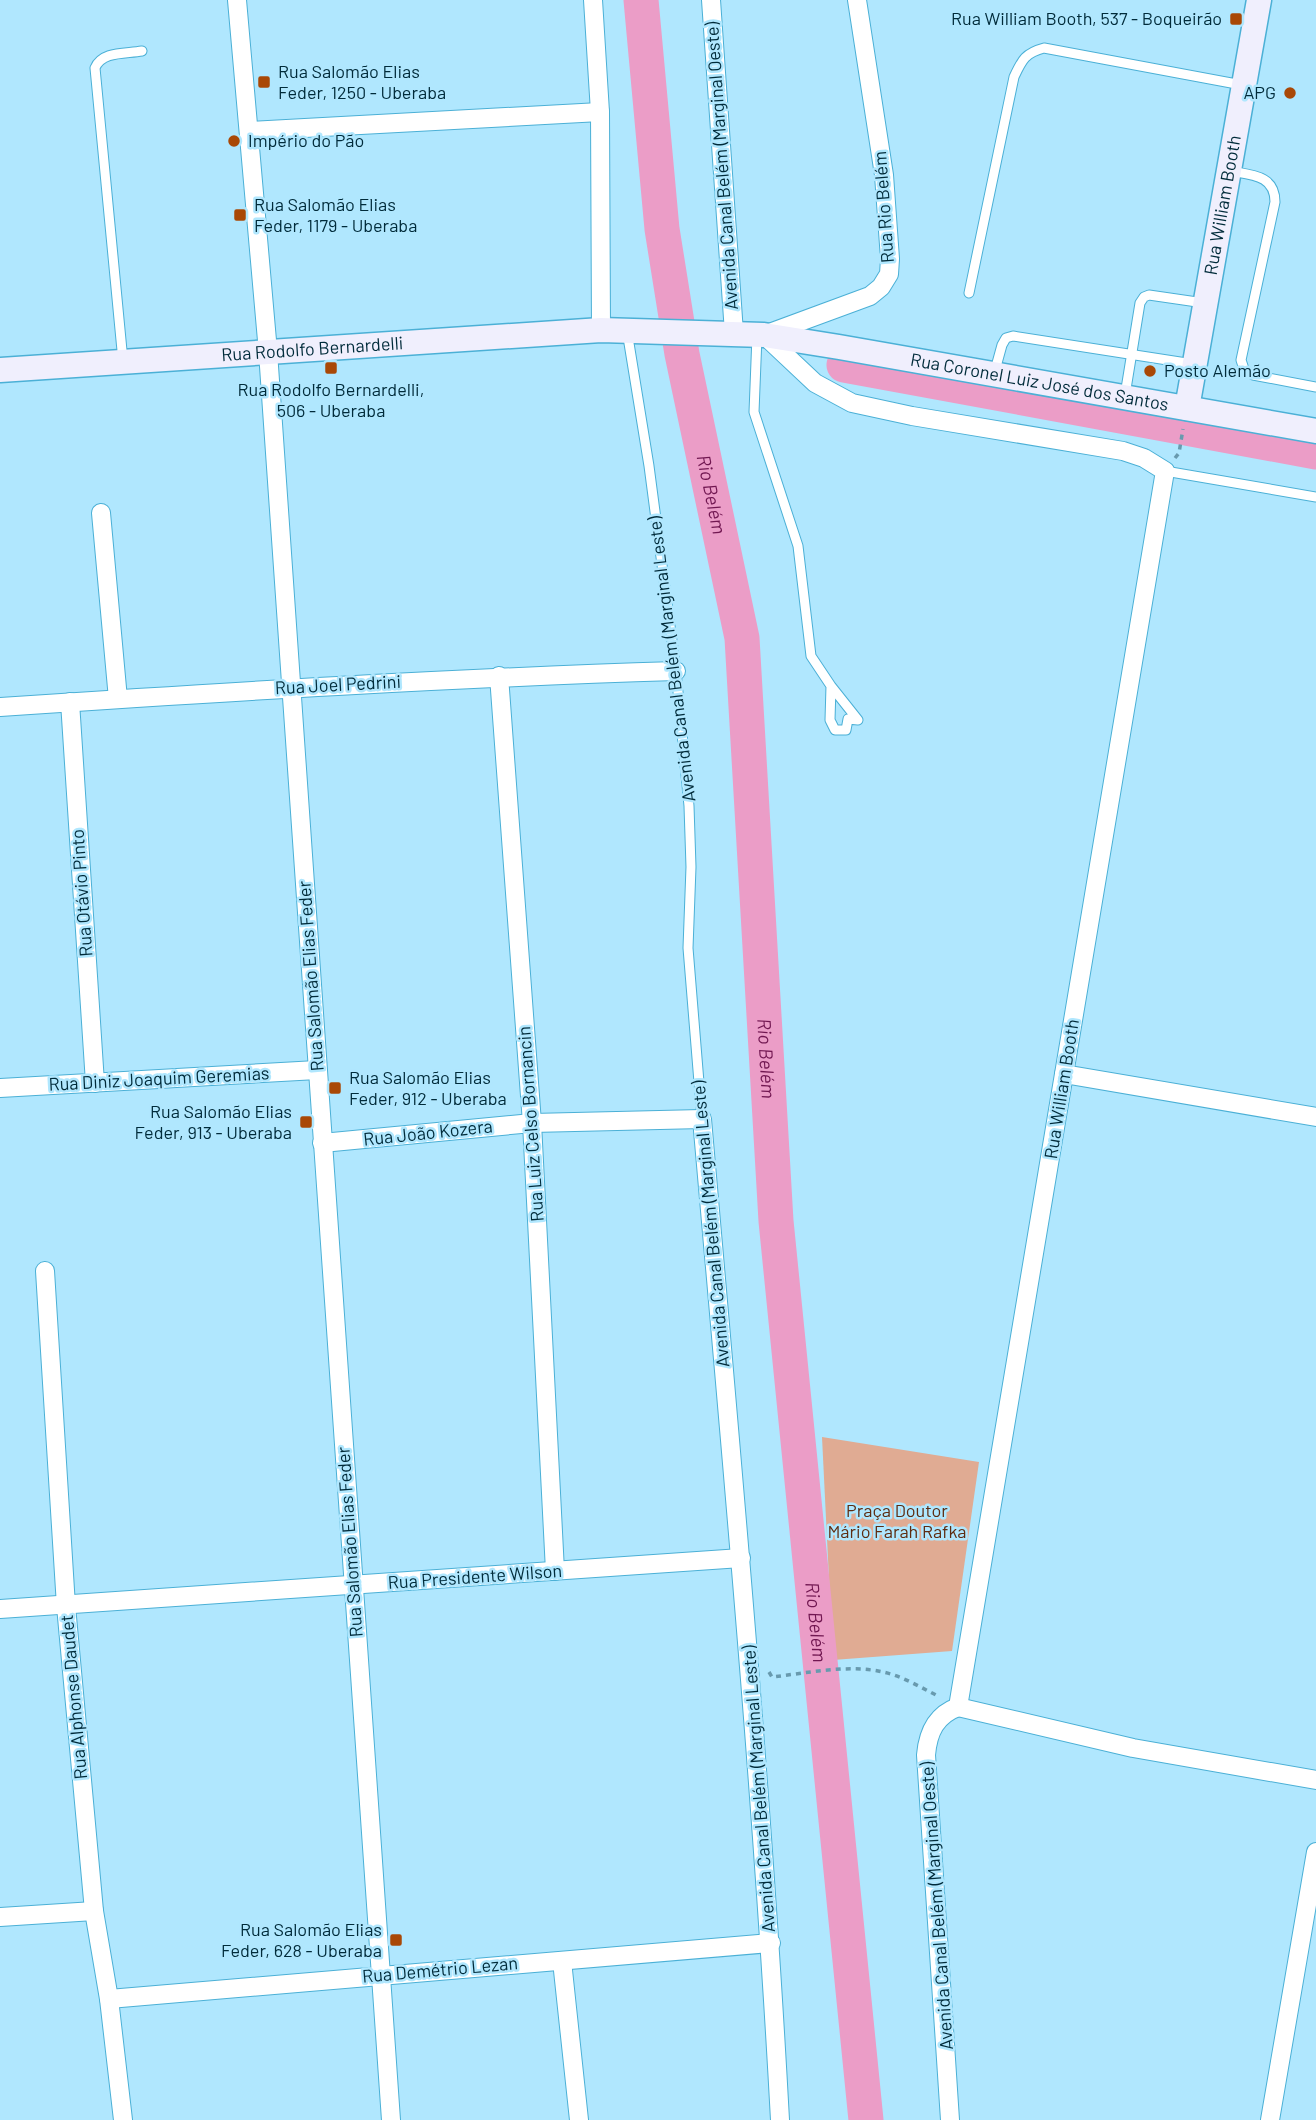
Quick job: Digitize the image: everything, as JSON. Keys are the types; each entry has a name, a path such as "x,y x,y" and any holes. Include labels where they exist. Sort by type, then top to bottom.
{"street":[{"name":"Rua Salomão Elias Feder","path":"237,0 268,352 391,2120"},
{"path":"593,0 600,112 601,330"},
{"name":"Avenida Canal Belém (Marginal Oeste)","path":"711,0 752,334"},
{"name":"Rua Rio Belém","path":"752,334 870,296 881,287 888,274 890,259 884,175 857,0"},
{"name":"Rua William Booth","path":"1185,418 1259,0"},
{"path":"249,131 600,112"},
{"name":"Rua Rodolfo Bernardelli","path":"0,370 601,330 709,332"},
{"name":"Rua Coronel Luiz José dos Santos","path":"709,332 752,334 1125,397 1185,418 1316,431"},
{"path":"752,334 815,383 852,403 1124,451 1144,458 1165,471"},
{"name":"Rua William Booth","path":"958,1707 1165,471"},
{"path":"101,513 118,699"},
{"name":"Rua Joel Pedrini","path":"0,707 499,676 676,671"},
{"name":"Rua Luiz Celso Bornancin","path":"499,676 532,1123 555,1571"},
{"name":"Rua Otávio Pinto","path":"70,702 95,1083"},
{"name":"Rua Diniz Joaquim Geremias","path":"0,1088 317,1070"},
{"path":"1064,1074 1316,1117"},
{"name":"Rua João Kozera","path":"322,1143 532,1123 702,1119"},
{"name":"Avenida Canal Belém (Marginal Leste)","path":"702,1119 741,1558 771,1943 780,2120"},
{"name":"Rua Alphonse Daudet","path":"45,1271 66,1606 94,1911 109,1999 123,2120"},
{"name":"Rua Presidente Wilson","path":"0,1609 741,1558"},
{"path":"958,1707 1133,1748 1316,1780"},
{"name":"Avenida Canal Belém (Marginal Oeste)","path":"950,2120 926,1755 934,1724 944,1712 958,1707"},
{"path":"1269,2120 1316,1852"},
{"path":"0,1917 94,1911"},
{"name":"Rua Demétrio Lezan","path":"109,1999 771,1943"},
{"path":"562,1961 579,2120"}],"lane":[{"path":"969,293 1014,77 1030,51 1044,48 1244,85"},
{"path":"123,362 94,68 98,60 106,56 142,51"},
{"path":"1229,171 1267,181 1275,191 1275,202 1241,360 1244,369 1253,375 1316,387"},
{"path":"1125,397 1140,303 1144,297 1149,295 1205,303"},
{"name":"Avenida Canal Belém (Marginal Leste)","path":"627,331 649,466 676,671 689,806 691,867 688,948 702,1119"},
{"path":"752,334 754,412 798,546 811,656 858,720 848,719 846,730 835,730 830,720 831,686"},
{"path":"994,374 1002,345 1006,338 1013,336 1195,365"},
{"path":"1165,471 1316,497"}],"path":[{"path":"1179,453 1185,418"},
{"path":"772,1677 853,1669 885,1672 901,1677 958,1707"}],"green space":[{"name":"Praça Doutor Mário Farah Rafka","path":"822,1437 979,1462 952,1651 833,1660"}],"waterway":[{"name":"Rio Belém","path":"641,0 662,229 682,354 742,638 776,1221 866,2120"},
{"path":"844,365 1316,452"}],"place":[{"name":"Rua William Booth, 537 - Boqueirão","path":"1236,19"},
{"name":"Rua Salomão Elias Feder, 1250 - Uberaba","path":"264,82"},
{"name":"APG","path":"1290,93"},
{"name":"Império do Pão","path":"234,141"},
{"name":"Rua Salomão Elias Feder, 1179 - Uberaba","path":"240,215"},
{"name":"Rua Rodolfo Bernardelli, 506 - Uberaba","path":"331,368"},
{"name":"Posto Alemão","path":"1150,371"},
{"name":"Rua Salomão Elias Feder, 912 - Uberaba","path":"335,1088"},
{"name":"Rua Salomão Elias Feder, 913 - Uberaba","path":"306,1122"},
{"name":"Rua Salomão Elias Feder, 628 - Uberaba","path":"396,1940"}]}
